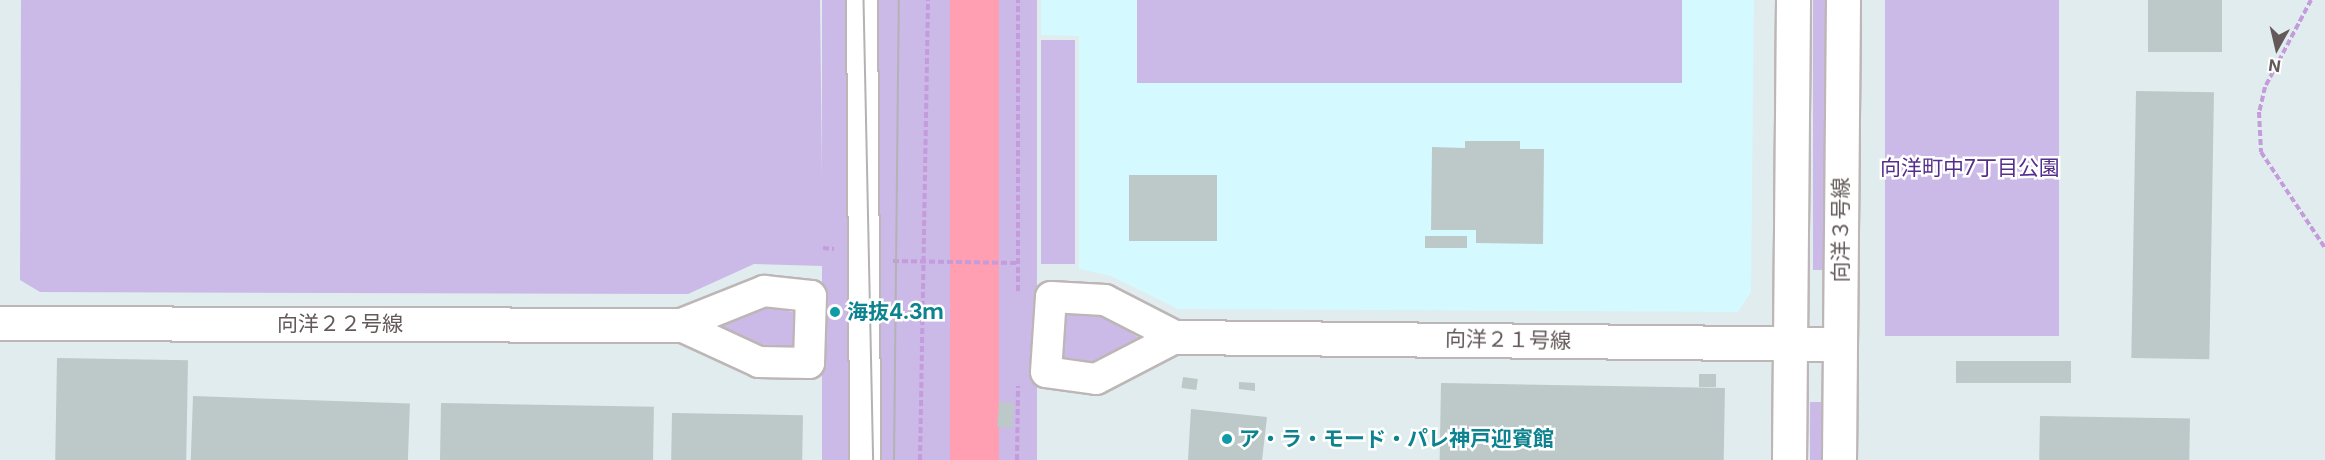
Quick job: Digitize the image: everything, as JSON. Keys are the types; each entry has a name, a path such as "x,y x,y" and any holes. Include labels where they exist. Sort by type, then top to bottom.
{"street":[{"path":"862,0 865,261 864,460"},
{"path":"1790,460 1793,0"},
{"name":"向洋３号線","path":"1839,460 1843,0"},
{"name":"向洋２２号線","path":"0,323 679,325"},
{"name":"向洋２１号線","path":"1177,337 1840,344"}],"path":[{"path":"920,460 928,0"},
{"path":"1018,0 1018,277"},
{"path":"2311,0 2265,87 2261,152 2325,248"},
{"path":"865,261 1018,263"}],"shaded area":[{"path":"950,0 999,0 999,460 950,460"},
{"path":"1041,0 1754,0 1751,292 1738,312 1178,309 1111,276 1079,269 1079,36 1041,35"}],"green space":[{"path":"21,0 820,0 823,266 754,264 688,294 40,292 20,280"},
{"path":"822,0 1037,0 1037,460 822,460"},
{"path":"1137,0 1682,0 1682,83 1137,83"},
{"path":"1813,0 1825,0 1825,270 1813,270"},
{"name":"向洋町中7丁目公園","path":"1885,0 2059,0 2059,336 1885,336"},
{"path":"1041,40 1075,40 1075,264 1041,264"},
{"path":"764,305 796,313 793,349 766,349 717,327 718,321"},
{"path":"1066,313 1102,315 1141,339 1098,364 1067,361 1063,356"},
{"path":"1810,402 1821,402 1821,460 1810,460"}],"building":[{"path":"2148,0 2222,0 2222,52 2148,52"},
{"path":"2136,91 2214,92 2209,359 2131,358"},
{"path":"1465,141 1520,141 1520,149 1544,149 1543,244 1476,243 1476,230 1431,230 1432,147 1465,148"},
{"path":"1129,175 1217,175 1217,241 1129,241"},
{"path":"1425,236 1467,236 1467,248 1425,248"},
{"path":"57,358 188,360 186,460 55,460"},
{"path":"1956,361 2071,361 2071,383 1956,383"},
{"path":"1699,374 1716,374 1716,387 1699,387"},
{"path":"1183,377 1198,379 1196,390 1181,388"},
{"path":"1239,382 1255,383 1255,391 1239,389"},
{"path":"1441,383 1725,388 1724,460 1440,460"},
{"path":"193,396 410,404 408,460 191,460"},
{"path":"999,402 1014,403 1012,428 997,427"},
{"path":"441,403 654,407 653,460 440,460"},
{"name":"ア・ラ・モード・パレ神戸迎賓館","path":"1191,409 1267,417 1262,460 1188,460"},
{"path":"672,413 803,415 802,460 671,460"},
{"path":"2040,416 2190,419 2189,460 2039,460"}],"tram line":[{"path":"864,0 874,460"},
{"path":"894,460 899,0"}],"place":[{"name":"海抜4.3ｍ","path":"835,312"},
{"name":"ア・ラ・モード・パレ神戸迎賓館","path":"1227,439"}]}
